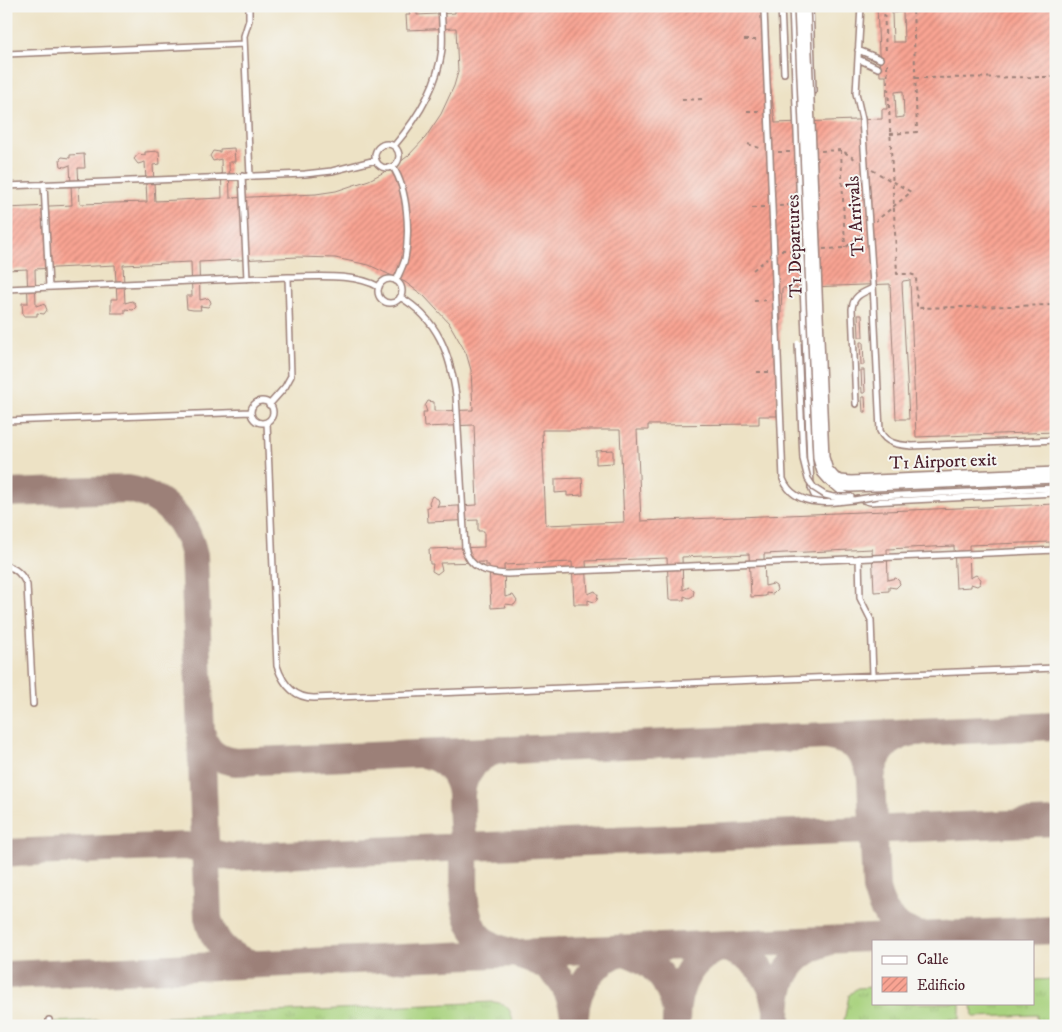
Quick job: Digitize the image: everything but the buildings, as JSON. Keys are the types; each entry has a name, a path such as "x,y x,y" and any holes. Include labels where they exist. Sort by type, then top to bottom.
{"main road":[{"name":"T1 Departures","path":"802,6 821,458 825,471 833,480"},
{"name":"T1 Airport exit","path":"833,480 851,484 1056,476"}],"lane":[{"path":"249,6 244,44 250,176"},
{"path":"394,146 415,118 435,77 442,51 441,6"},
{"path":"763,6 782,467 786,486 792,493 806,500 819,503 878,496 1056,488"},
{"path":"781,6 784,73"},
{"path":"792,6 811,488 817,498 824,502 870,502 1056,493"},
{"path":"810,6 813,93"},
{"name":"T1 Arrivals","path":"861,6 856,93 862,119 873,288 878,424 883,437 894,443 912,446 1056,440"},
{"path":"6,54 244,44"},
{"path":"858,50 880,59"},
{"path":"858,59 878,68"},
{"path":"386,144 394,146 399,153 399,159 393,167 386,168 380,166 375,154 380,147 386,144"},
{"path":"6,186 332,171 376,160"},
{"path":"393,167 402,186 407,222 405,259 396,281"},
{"path":"242,176 247,279"},
{"path":"44,184 49,287"},
{"path":"817,210 828,473 832,484 841,492 870,502"},
{"path":"6,289 331,276 355,280 378,287"},
{"path":"269,404 285,387 291,376 288,277"},
{"path":"389,279 396,281 401,286 402,291 400,297 394,302 386,302 379,296 378,287 389,279"},
{"path":"856,404 853,301 859,294 873,288"},
{"path":"400,297 425,318 438,334 447,353 456,395 465,548 470,561 482,570 507,574 1056,550"},
{"path":"798,343 803,458 809,482 814,488 833,500"},
{"path":"267,422 259,423 255,421 252,418 251,412 253,406 257,403 264,402 269,404"},
{"path":"269,404 272,414 267,422 277,666 286,686 303,697 1056,668"},
{"path":"6,421 251,412"},
{"path":"859,558 860,598 871,620 873,675"},
{"path":"6,566 17,571 27,585 33,704"}],"path":[{"path":"884,6 898,274 916,276 917,308 1056,305"},
{"path":"890,134 917,132 912,6"},
{"path":"744,40 764,40"},
{"path":"915,78 1056,77"},
{"path":"682,100 702,99"},
{"path":"747,111 767,110"},
{"path":"748,144 765,150"},
{"path":"841,150 845,248"},
{"path":"777,250 845,248 911,192 841,150 815,151"},
{"path":"774,152 799,152"},
{"path":"753,270 771,255"},
{"path":"754,301 775,300"},
{"path":"757,372 778,372"}],"green space":[{"path":"1056,979 1056,1026 1037,1026 1037,1015 973,1017 972,1004 1034,1004 1034,980"},
{"path":"872,987 872,1004 960,1004 960,1019 911,1021 911,1026 843,1026 849,995 857,988"},
{"path":"493,1002 502,1004 509,1009 513,1026 54,1026 53,1022"}],"taxiway":[{"path":"6,493 128,489 141,492 162,503 179,520 185,531 194,555 208,918 214,935 224,949 237,958 254,964"},
{"path":"202,734 206,746 214,754 236,762 1056,726"},
{"path":"830,737 846,741 858,750 867,762 871,778 875,762 888,743 910,733"},
{"path":"422,754 437,759 449,767 457,779 461,794 462,786 472,766 484,756 499,750"},
{"path":"871,778 876,889 882,907 891,920 904,930 922,936"},
{"path":"461,794 465,902 469,920 478,935 490,944 505,951 529,958 549,968 557,976 568,993 572,1004 575,1026"},
{"path":"6,853 185,846 233,857 1056,822"},
{"path":"6,975 1056,930"},
{"path":"777,1026 778,998 786,974 801,955 827,942"},
{"path":"676,1026 678,999 686,976 702,958 726,946"},
{"path":"721,947 743,955 759,969 771,987 777,1009"},
{"path":"575,1016 579,994 589,975 605,960 626,950"},
{"path":"619,951 641,959 658,972 669,990 676,1012"}]}
